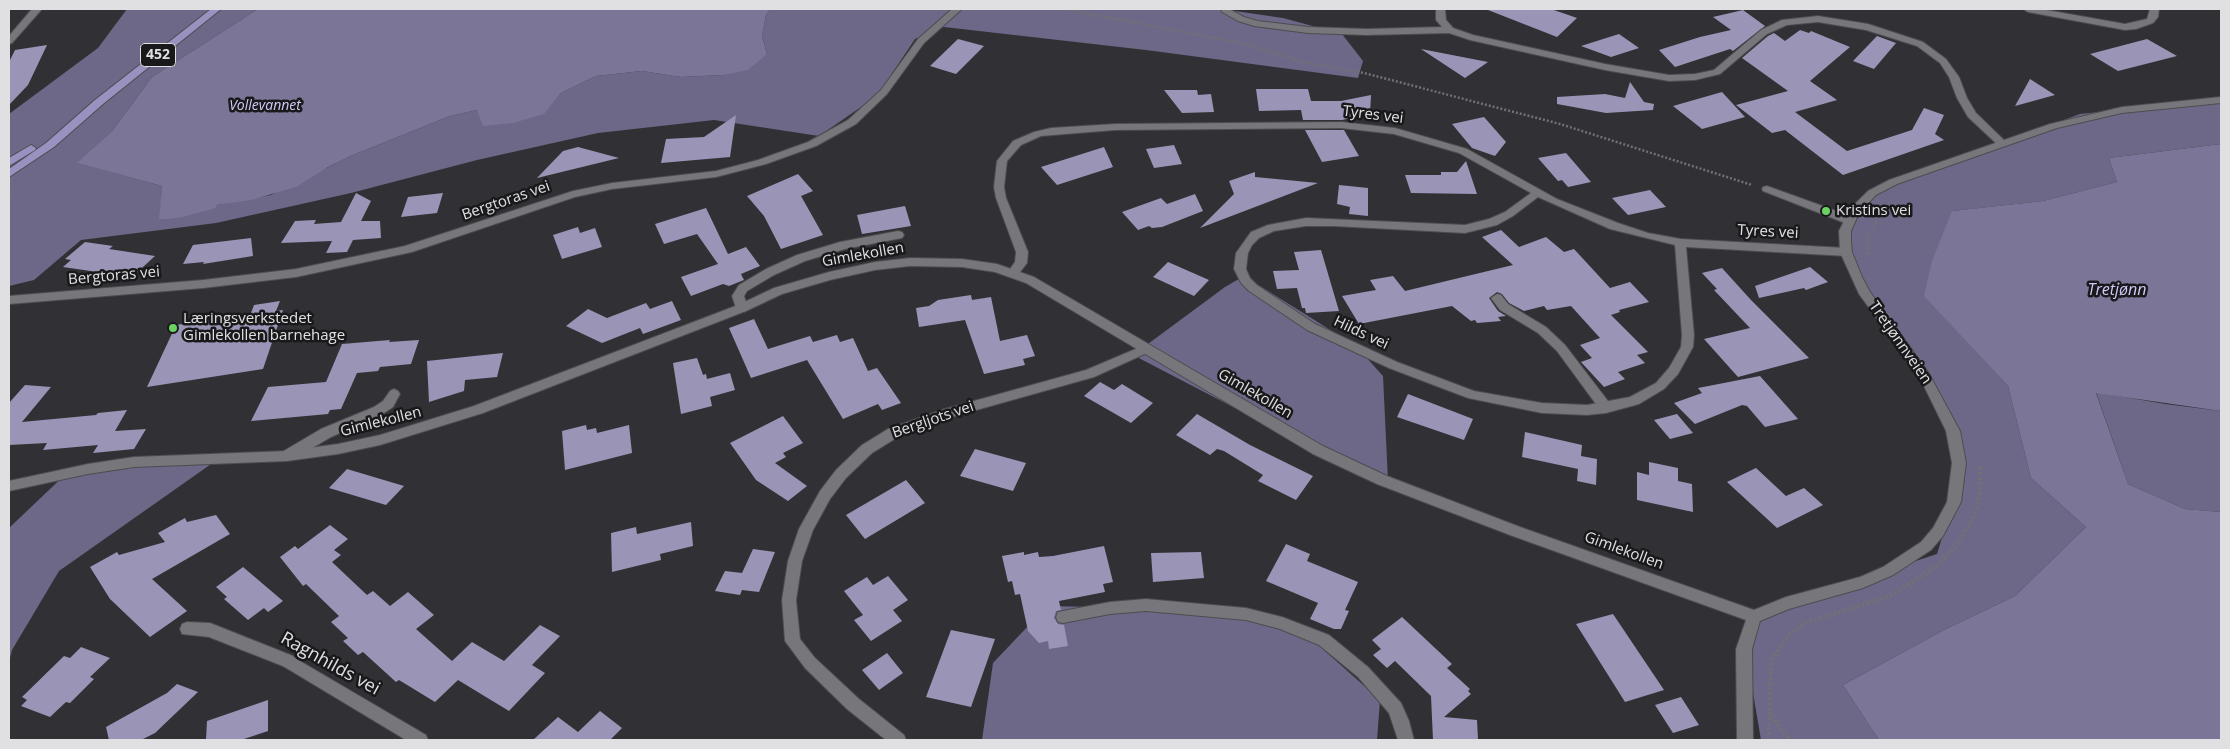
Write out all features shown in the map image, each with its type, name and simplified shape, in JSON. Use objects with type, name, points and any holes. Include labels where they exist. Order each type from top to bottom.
[{"type":"main road","name":"452","points":[[9,174],[50,145],[99,102],[216,9]]},
{"type":"main road","name":"452","points":[[9,163],[99,102]]},
{"type":"street","points":[[9,41],[37,9]]},
{"type":"street","name":"Bergtoras vei","points":[[9,300],[204,284],[304,272],[408,249],[573,194],[612,186],[649,184],[716,174],[762,162],[812,144],[834,134],[852,122],[884,92],[928,34],[957,9]]},
{"type":"street","points":[[1441,9],[1441,20],[1450,30]]},
{"type":"street","points":[[2028,9],[2125,27],[2136,26],[2150,21],[2153,17],[2154,9]]},
{"type":"street","points":[[1225,10],[1241,19],[1257,24],[1308,30],[1366,32],[1450,30],[1507,46],[1661,78],[1695,77],[1717,72],[1736,58],[1764,32],[1785,22],[1818,19],[1868,27],[1920,44],[1943,60],[1954,77],[1962,98],[1972,115],[2002,143]]},
{"type":"street","points":[[1768,190],[1849,220],[1872,193],[1893,182],[2002,143],[2089,116],[2149,107],[2221,100]]},
{"type":"street","name":"Tyres vei","points":[[1013,273],[1021,263],[1022,252],[1000,198],[999,187],[1002,162],[1017,143],[1051,131],[1233,125],[1341,125],[1377,128],[1422,138],[1463,151],[1493,166],[1537,193],[1614,226],[1681,243],[1846,252]]},
{"type":"street","name":"Hilds vei","points":[[1537,193],[1509,214],[1493,222],[1465,228],[1451,229],[1334,222],[1306,222],[1272,228],[1255,236],[1248,243],[1242,253],[1240,269],[1245,280],[1253,288],[1311,327],[1393,366],[1455,390],[1491,399],[1542,408],[1587,410],[1606,408],[1634,401],[1660,386],[1674,371],[1687,347],[1688,335],[1681,243]]},
{"type":"street","name":"Tretjønnveien","points":[[1754,617],[1786,603],[1863,582],[1888,571],[1926,546],[1938,532],[1954,502],[1959,463],[1953,432],[1941,405],[1924,375],[1865,294],[1846,252],[1845,231],[1849,220]]},
{"type":"street","name":"Gimlekollen","points":[[742,308],[738,296],[743,288],[770,272],[801,258],[844,245],[898,235]]},
{"type":"street","name":"Gimlekollen","points":[[9,486],[88,469],[134,462],[287,456],[338,449],[428,426],[518,394],[742,308],[778,291],[829,276],[875,266],[910,262],[962,263],[997,268],[1030,280],[1318,450],[1382,480],[1515,531],[1652,578],[1754,617]]},
{"type":"street","points":[[1497,298],[1504,307],[1542,330],[1561,348],[1606,408]]},
{"type":"street","name":"Bergljots vei","points":[[898,740],[853,704],[810,663],[793,641],[790,618],[790,586],[795,561],[806,529],[817,506],[841,474],[867,449],[893,433],[945,414],[1090,374],[1144,349]]},
{"type":"street","points":[[287,456],[326,433],[379,410],[388,404],[394,394]]},
{"type":"street","points":[[1063,617],[1110,608],[1146,605],[1246,614],[1282,623],[1324,640],[1363,672],[1383,692],[1395,708],[1406,740]]},
{"type":"street","points":[[1745,740],[1744,649],[1754,617]]},
{"type":"street","name":"Ragnhilds vei","points":[[187,628],[210,630],[288,661],[420,740]]},
{"type":"path","points":[[1064,9],[1246,44],[1304,62],[1364,73],[1431,92],[1560,124],[1768,190]]},
{"type":"path","points":[[1869,261],[1867,241],[1869,234],[1892,197]]},
{"type":"path","points":[[1769,740],[1768,712],[1771,662],[1788,636],[1805,623],[1890,596],[1939,564],[1955,547],[1971,522],[1977,507],[1980,490],[1979,459]]},
{"type":"path","points":[[1768,712],[1789,740]]},
{"type":"shaded area","points":[[127,9],[258,9],[152,77],[113,130],[78,163],[162,186],[160,220],[215,208],[217,205],[271,195],[353,155],[450,116],[477,110],[543,114],[561,93],[596,76],[642,71],[681,77],[723,75],[767,54],[762,36],[766,15],[770,9],[1221,9],[1283,18],[1342,34],[1363,61],[1358,78],[1146,50],[944,27],[915,39],[877,96],[819,136],[714,120],[598,133],[477,160],[351,193],[216,223],[81,240],[34,280],[9,286],[9,114],[98,48]]},
{"type":"shaded area","points":[[2221,99],[2221,144],[2109,158],[2117,182],[2043,201],[1953,211],[1925,296],[2008,386],[2031,478],[2086,527],[2015,596],[1944,630],[1843,685],[1879,740],[1761,740],[1742,628],[1806,597],[1937,554],[1966,460],[1914,354],[1848,264],[1843,210],[1922,172],[2080,114]]},
{"type":"shaded area","points":[[1244,276],[1356,346],[1383,376],[1388,481],[1306,445],[1133,355],[1225,287]]},
{"type":"shaded area","points":[[2096,392],[2221,411],[2221,512],[2185,509],[2128,484]]},
{"type":"shaded area","points":[[214,462],[59,571],[12,650],[9,662],[9,528],[69,471]]},
{"type":"shaded area","points":[[1047,606],[1190,609],[1288,618],[1380,700],[1377,740],[982,740],[993,663]]},
{"type":"water","name":"Vollevannet","points":[[258,9],[770,9],[766,15],[762,36],[767,54],[748,70],[723,75],[681,77],[642,71],[596,76],[561,93],[544,114],[513,123],[483,126],[477,110],[450,116],[353,155],[328,167],[296,187],[251,200],[217,205],[216,208],[183,217],[159,220],[162,186],[77,163],[113,130],[152,77]]},
{"type":"water","name":"Tretjønn","points":[[2221,144],[2221,411],[2096,393],[2128,484],[2185,509],[2221,512],[2221,740],[1879,740],[1843,685],[1944,630],[2015,596],[2086,527],[2031,478],[2008,386],[1924,296],[1932,261],[1952,211],[2043,201],[2117,182],[2109,158]]},
{"type":"building","points":[[1488,9],[1551,9],[1577,18],[1557,37]]},
{"type":"building","points":[[1743,10],[1765,26],[1733,51],[1730,49],[1675,67],[1659,50],[1700,37],[1731,30],[1713,17]]},
{"type":"building","points":[[1800,30],[1809,33],[1811,31],[1850,47],[1810,81],[1837,100],[1795,112],[1847,151],[1912,130],[1924,108],[1944,115],[1935,134],[1944,140],[1843,175],[1785,130],[1772,133],[1736,105],[1788,91],[1742,58],[1774,33],[1785,41]]},
{"type":"building","points":[[1619,34],[1639,48],[1611,57],[1581,46]]},
{"type":"building","points":[[1877,36],[1896,43],[1874,69],[1853,61]]},
{"type":"building","points":[[958,39],[984,46],[956,74],[930,66]]},
{"type":"building","points":[[2147,39],[2177,56],[2118,71],[2090,54]]},
{"type":"building","points":[[47,45],[28,85],[9,105],[9,62],[15,50]]},
{"type":"building","points":[[1421,49],[1488,62],[1465,78]]},
{"type":"building","points":[[2030,79],[2055,95],[2015,106]]},
{"type":"building","points":[[1630,82],[1644,102],[1654,104],[1653,110],[1606,113],[1557,104],[1557,97],[1605,94],[1625,98]]},
{"type":"building","points":[[1256,89],[1308,89],[1311,101],[1341,101],[1371,95],[1370,114],[1342,120],[1303,120],[1301,110],[1259,111]]},
{"type":"building","points":[[1164,90],[1197,90],[1198,95],[1211,94],[1214,112],[1182,113]]},
{"type":"building","points":[[1722,92],[1745,117],[1702,129],[1673,106]]},
{"type":"building","points":[[736,115],[730,157],[661,163],[666,139],[704,137]]},
{"type":"building","points":[[1484,117],[1506,142],[1495,156],[1472,148],[1452,124]]},
{"type":"building","points":[[1305,130],[1344,130],[1359,156],[1322,162]]},
{"type":"building","points":[[1174,145],[1182,164],[1154,168],[1146,149]]},
{"type":"building","points":[[578,147],[619,158],[537,178],[563,151]]},
{"type":"building","points":[[1104,147],[1113,167],[1057,185],[1041,167]]},
{"type":"building","points":[[1566,153],[1591,182],[1568,187],[1562,180],[1558,181],[1538,158]]},
{"type":"building","points":[[1466,161],[1477,194],[1411,193],[1405,175],[1441,175],[1441,172],[1457,172]]},
{"type":"building","points":[[1255,172],[1255,177],[1318,183],[1200,228],[1234,194],[1229,181]]},
{"type":"building","points":[[798,174],[813,191],[801,196],[823,235],[781,249],[764,216],[747,196]]},
{"type":"building","points":[[1339,185],[1368,188],[1368,216],[1349,214],[1350,207],[1337,204]]},
{"type":"building","points":[[1650,190],[1666,207],[1628,215],[1612,198]]},
{"type":"building","points":[[356,193],[371,201],[361,221],[380,221],[381,238],[353,240],[347,252],[326,253],[332,241],[281,243],[295,221],[316,220],[314,224],[341,222]]},
{"type":"building","points":[[443,193],[437,213],[401,217],[408,197]]},
{"type":"building","points":[[1195,194],[1203,211],[1162,227],[1152,228],[1149,226],[1138,230],[1122,212],[1161,198],[1167,204]]},
{"type":"building","points":[[905,206],[911,226],[862,234],[857,215]]},
{"type":"building","points":[[706,208],[728,254],[746,247],[760,266],[741,274],[744,280],[729,286],[723,284],[691,296],[681,277],[718,264],[697,234],[664,244],[655,224]]},
{"type":"building","points":[[578,227],[580,233],[595,228],[602,247],[562,259],[553,235]]},
{"type":"building","points":[[1501,230],[1519,247],[1546,237],[1564,252],[1574,249],[1610,288],[1630,282],[1649,302],[1619,310],[1620,312],[1611,315],[1648,352],[1637,355],[1645,363],[1618,372],[1625,379],[1604,387],[1581,362],[1592,358],[1580,345],[1600,338],[1571,306],[1547,310],[1544,306],[1524,311],[1509,303],[1502,294],[1497,292],[1489,298],[1498,311],[1506,316],[1498,317],[1501,321],[1477,323],[1475,320],[1471,321],[1452,306],[1359,324],[1342,296],[1376,290],[1370,280],[1393,276],[1405,291],[1513,265],[1482,237]]},
{"type":"building","points":[[251,238],[253,256],[203,264],[204,262],[183,264],[193,245]]},
{"type":"building","points":[[85,242],[113,246],[109,249],[155,256],[132,277],[63,267],[71,260],[65,259]]},
{"type":"building","points":[[1321,250],[1339,311],[1306,313],[1305,308],[1302,308],[1297,288],[1277,289],[1273,271],[1299,270],[1294,252]]},
{"type":"building","points":[[1168,262],[1209,280],[1194,296],[1153,277]]},
{"type":"building","points":[[1810,267],[1828,282],[1806,290],[1804,288],[1759,298],[1755,286]]},
{"type":"building","points":[[1722,268],[1809,358],[1738,377],[1704,339],[1750,328],[1714,290],[1717,289],[1702,273]]},
{"type":"building","points":[[971,295],[972,300],[991,297],[1000,341],[1027,335],[1035,356],[1023,359],[1025,365],[984,374],[965,320],[919,327],[916,308],[929,306],[938,300]]},
{"type":"building","points":[[280,301],[276,311],[283,310],[263,369],[147,387],[176,325],[251,313],[254,305]]},
{"type":"building","points":[[672,301],[681,320],[643,334],[640,328],[602,343],[566,326],[588,309],[607,318],[646,303],[650,309]]},
{"type":"building","points":[[754,319],[768,349],[810,336],[813,342],[837,335],[840,342],[853,338],[868,371],[877,368],[901,403],[882,410],[878,404],[843,419],[807,360],[751,378],[729,328]]},
{"type":"building","points":[[390,340],[389,342],[419,340],[411,364],[380,367],[378,371],[357,373],[341,409],[330,410],[328,414],[251,421],[268,387],[326,382],[342,344]]},
{"type":"building","points":[[503,353],[497,377],[465,380],[464,391],[429,402],[427,361]]},
{"type":"building","points":[[697,358],[703,375],[706,374],[707,379],[730,373],[735,390],[710,397],[712,406],[681,414],[673,363]]},
{"type":"building","points":[[1760,376],[1798,419],[1765,427],[1747,406],[1742,405],[1695,424],[1674,403],[1702,393],[1698,388]]},
{"type":"building","points":[[1100,382],[1114,390],[1122,384],[1153,403],[1131,423],[1084,396]]},
{"type":"building","points":[[25,385],[51,387],[22,422],[127,410],[115,431],[146,429],[134,449],[93,453],[98,445],[43,450],[47,443],[9,445],[9,403]]},
{"type":"building","points":[[1408,394],[1473,419],[1464,440],[1397,417]]},
{"type":"building","points":[[1197,414],[1250,445],[1313,476],[1296,500],[1258,481],[1263,475],[1224,451],[1217,449],[1210,455],[1176,435]]},
{"type":"building","points":[[1677,414],[1693,433],[1670,439],[1654,420]]},
{"type":"building","points":[[783,416],[803,443],[783,453],[786,457],[775,463],[807,486],[788,501],[756,480],[730,443]]},
{"type":"building","points":[[586,425],[587,430],[596,428],[597,433],[629,425],[632,453],[565,470],[562,431]]},
{"type":"building","points":[[1525,432],[1582,445],[1581,456],[1597,459],[1596,485],[1577,481],[1578,469],[1522,457]]},
{"type":"building","points":[[975,449],[1026,463],[1013,491],[960,476]]},
{"type":"building","points":[[1649,462],[1678,468],[1678,481],[1692,484],[1693,512],[1637,500],[1637,472],[1649,475]]},
{"type":"building","points":[[1756,468],[1786,496],[1804,488],[1823,505],[1777,528],[1727,482]]},
{"type":"building","points":[[347,469],[404,486],[386,505],[329,488]]},
{"type":"building","points":[[906,480],[925,503],[865,539],[846,515]]},
{"type":"building","points":[[216,515],[230,534],[152,579],[187,611],[150,637],[110,599],[90,567],[117,552],[119,555],[165,542],[158,533],[185,518],[187,522]]},
{"type":"building","points":[[691,522],[693,546],[660,554],[661,560],[612,572],[611,533],[636,527],[637,534]]},
{"type":"building","points":[[330,525],[348,539],[334,550],[341,555],[332,562],[367,595],[373,591],[390,606],[408,592],[434,615],[416,629],[452,661],[472,642],[504,661],[540,625],[560,636],[532,665],[545,673],[509,711],[458,680],[435,702],[399,680],[396,682],[363,652],[358,655],[343,641],[348,638],[331,622],[339,616],[306,584],[303,586],[280,557],[295,546],[298,549]]},
{"type":"building","points":[[1286,544],[1310,554],[1307,561],[1358,582],[1345,610],[1349,611],[1341,629],[1334,629],[1310,619],[1318,603],[1266,581]]},
{"type":"building","points":[[1104,546],[1113,582],[1103,584],[1105,592],[1059,601],[1061,610],[1056,611],[1054,618],[1058,624],[1064,625],[1068,646],[1049,649],[1048,641],[1039,643],[1028,631],[1020,594],[1015,595],[1012,581],[1008,582],[1002,556],[1024,552],[1024,555],[1038,552],[1039,557],[1053,556]]},
{"type":"building","points":[[753,549],[775,552],[759,592],[742,590],[740,595],[715,591],[725,571],[742,573]]},
{"type":"building","points":[[1201,552],[1204,578],[1153,582],[1151,553]]},
{"type":"building","points":[[243,567],[283,601],[268,612],[264,608],[248,620],[224,599],[227,597],[216,587]]},
{"type":"building","points":[[888,576],[908,600],[893,610],[902,621],[871,641],[854,620],[863,615],[844,591],[867,577],[873,585]]},
{"type":"building","points":[[1613,614],[1664,690],[1625,702],[1576,624]]},
{"type":"building","points":[[1402,617],[1452,664],[1447,668],[1470,689],[1468,691],[1471,694],[1444,717],[1477,720],[1478,740],[1433,740],[1431,696],[1395,661],[1387,668],[1373,655],[1381,649],[1372,640]]},
{"type":"building","points":[[951,630],[995,639],[971,707],[926,697]]},
{"type":"building","points":[[81,647],[110,658],[90,677],[94,679],[70,703],[66,702],[50,717],[21,706],[27,700],[22,697],[64,656],[70,658]]},
{"type":"building","points":[[887,653],[903,673],[879,690],[862,670]]},
{"type":"building","points":[[177,684],[198,692],[155,733],[141,740],[109,740],[106,727],[167,693]]},
{"type":"building","points":[[1681,697],[1699,725],[1673,733],[1655,705]]},
{"type":"building","points":[[268,700],[268,731],[241,740],[206,740],[207,721]]},
{"type":"building","points":[[600,711],[622,728],[610,740],[533,740],[558,717],[578,732]]},
{"type":"place","name":"Kristins vei","points":[[1826,211]]},
{"type":"place","name":"Læringsverkstedet Gimlekollen barnehage","points":[[173,328]]}]
